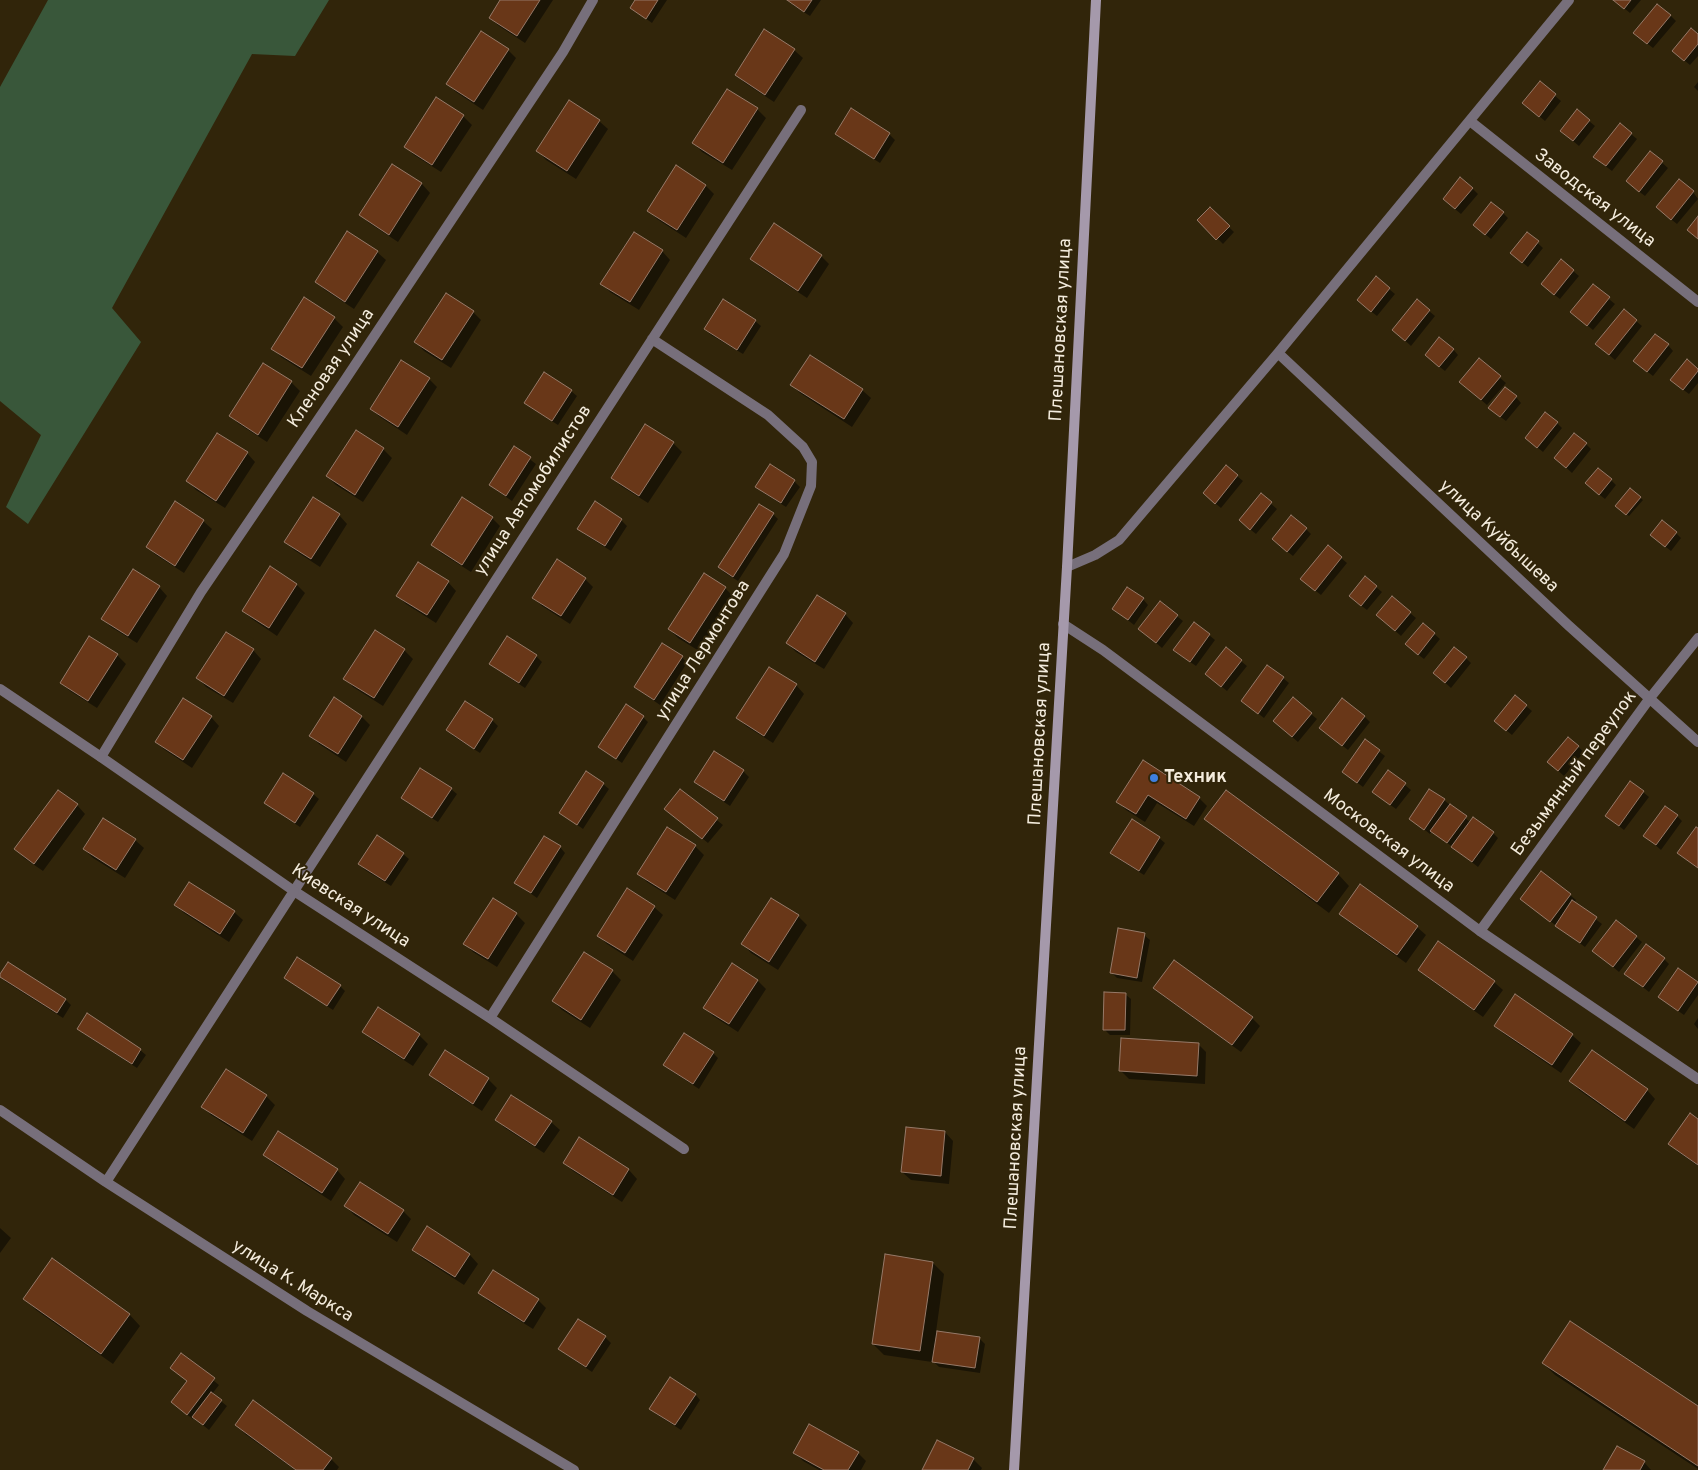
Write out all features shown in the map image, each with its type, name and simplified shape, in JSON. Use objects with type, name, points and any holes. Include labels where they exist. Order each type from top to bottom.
[{"type":"main road","name":"Плешановская улица","points":[[1014,1470],[1067,567],[1096,0]]},
{"type":"street","name":"Кленовая улица","points":[[101,757],[201,592],[557,60],[593,0]]},
{"type":"street","points":[[1067,567],[1096,555],[1119,540],[1278,353],[1569,0]]},
{"type":"street","name":"улица Автомобилистов","points":[[106,1182],[801,110]]},
{"type":"street","name":"Заводская улица","points":[[1470,121],[1698,302]]},
{"type":"street","name":"улица Лермонтова","points":[[490,1018],[784,554],[811,486],[812,462],[803,447],[768,415],[652,339]]},
{"type":"street","name":"улица Куйбышева","points":[[1278,353],[1568,625],[1698,742]]},
{"type":"street","name":"Московская улица","points":[[1063,624],[1103,650],[1480,930],[1698,1080]]},
{"type":"street","name":"Безымянный переулок","points":[[1480,930],[1650,698],[1698,638]]},
{"type":"street","name":"Киевская улица","points":[[0,689],[294,891],[490,1018],[684,1149]]},
{"type":"street","name":"улица К. Маркса","points":[[0,1110],[106,1182],[306,1311],[574,1470]]},
{"type":"green space","points":[[48,0],[329,0],[295,56],[252,54],[112,308],[141,342],[28,524],[6,507],[41,435],[0,401],[0,87]]},
{"type":"building","points":[[500,0],[540,0],[517,36],[489,18]]},
{"type":"building","points":[[635,0],[658,0],[646,19],[630,8]]},
{"type":"building","points":[[787,0],[812,0],[804,12]]},
{"type":"building","points":[[1613,0],[1631,0],[1624,9]]},
{"type":"building","points":[[1657,4],[1671,15],[1647,44],[1633,33]]},
{"type":"building","points":[[1691,28],[1698,34],[1698,44],[1684,61],[1672,51]]},
{"type":"building","points":[[764,29],[795,49],[765,95],[735,75]]},
{"type":"building","points":[[481,31],[509,49],[474,102],[446,84]]},
{"type":"building","points":[[1540,81],[1556,94],[1539,117],[1522,103]]},
{"type":"building","points":[[727,89],[758,108],[723,163],[692,143]]},
{"type":"building","points":[[436,97],[464,115],[432,165],[404,147]]},
{"type":"building","points":[[569,100],[600,120],[567,171],[536,151]]},
{"type":"building","points":[[851,108],[890,133],[874,159],[835,134]]},
{"type":"building","points":[[1577,109],[1590,120],[1573,141],[1560,131]]},
{"type":"building","points":[[1620,123],[1632,133],[1606,166],[1593,157]]},
{"type":"building","points":[[1650,151],[1663,161],[1639,192],[1626,181]]},
{"type":"building","points":[[392,164],[422,183],[389,235],[359,215]]},
{"type":"building","points":[[676,165],[706,185],[677,230],[647,211]]},
{"type":"building","points":[[1460,177],[1473,188],[1455,209],[1443,199]]},
{"type":"building","points":[[1679,179],[1694,191],[1671,220],[1656,207]]},
{"type":"building","points":[[1491,202],[1504,212],[1485,235],[1473,225]]},
{"type":"building","points":[[1210,207],[1230,226],[1216,240],[1197,220]]},
{"type":"building","points":[[1698,216],[1698,239],[1687,230]]},
{"type":"building","points":[[774,223],[822,255],[798,291],[750,259]]},
{"type":"building","points":[[347,231],[378,251],[345,302],[315,282]]},
{"type":"building","points":[[634,232],[663,250],[630,302],[600,284]]},
{"type":"building","points":[[1527,232],[1539,241],[1522,263],[1510,253]]},
{"type":"building","points":[[1561,259],[1574,270],[1554,295],[1541,284]]},
{"type":"building","points":[[1376,276],[1390,288],[1371,312],[1357,300]]},
{"type":"building","points":[[1593,284],[1610,297],[1587,326],[1570,312]]},
{"type":"building","points":[[446,293],[474,311],[442,360],[414,342]]},
{"type":"building","points":[[304,297],[335,317],[302,368],[271,349]]},
{"type":"building","points":[[723,299],[756,320],[737,350],[704,329]]},
{"type":"building","points":[[1417,299],[1430,310],[1405,341],[1392,330]]},
{"type":"building","points":[[1624,309],[1637,320],[1609,355],[1595,344]]},
{"type":"building","points":[[1655,334],[1669,344],[1647,372],[1633,361]]},
{"type":"building","points":[[1439,337],[1454,349],[1439,367],[1425,355]]},
{"type":"building","points":[[810,355],[863,389],[844,419],[790,385]]},
{"type":"building","points":[[1479,358],[1501,376],[1481,400],[1459,382]]},
{"type":"building","points":[[1687,359],[1698,371],[1683,390],[1670,380]]},
{"type":"building","points":[[401,360],[430,378],[398,427],[370,409]]},
{"type":"building","points":[[263,363],[292,381],[258,435],[229,416]]},
{"type":"building","points":[[544,372],[572,390],[552,421],[524,403]]},
{"type":"building","points":[[1505,387],[1517,396],[1500,417],[1488,408]]},
{"type":"building","points":[[1545,412],[1558,422],[1537,448],[1525,438]]},
{"type":"building","points":[[645,424],[674,442],[639,496],[611,478]]},
{"type":"building","points":[[356,430],[384,448],[355,495],[326,476]]},
{"type":"building","points":[[217,433],[248,452],[216,501],[186,481]]},
{"type":"building","points":[[1574,433],[1587,443],[1566,468],[1554,458]]},
{"type":"building","points":[[514,446],[531,457],[506,496],[489,485]]},
{"type":"building","points":[[770,464],[795,480],[781,503],[755,487]]},
{"type":"building","points":[[1226,465],[1238,475],[1215,504],[1203,493]]},
{"type":"building","points":[[1598,468],[1612,479],[1599,495],[1585,483]]},
{"type":"building","points":[[1630,488],[1641,497],[1626,515],[1615,506]]},
{"type":"building","points":[[1261,493],[1272,502],[1250,530],[1239,520]]},
{"type":"building","points":[[313,497],[340,514],[311,559],[284,542]]},
{"type":"building","points":[[462,497],[493,517],[462,565],[431,545]]},
{"type":"building","points":[[175,501],[204,520],[175,566],[146,547]]},
{"type":"building","points":[[595,501],[622,519],[605,546],[577,529]]},
{"type":"building","points":[[759,504],[774,513],[733,577],[718,567]]},
{"type":"building","points":[[1291,515],[1307,528],[1287,552],[1272,539]]},
{"type":"building","points":[[1662,520],[1677,532],[1665,547],[1650,535]]},
{"type":"building","points":[[1328,545],[1342,557],[1315,591],[1300,579]]},
{"type":"building","points":[[557,559],[586,578],[561,616],[532,598]]},
{"type":"building","points":[[418,562],[449,581],[427,615],[396,596]]},
{"type":"building","points":[[270,566],[297,584],[269,628],[242,611]]},
{"type":"building","points":[[133,569],[160,586],[128,636],[101,619]]},
{"type":"building","points":[[704,573],[726,587],[690,643],[668,629]]},
{"type":"building","points":[[1365,576],[1377,586],[1361,606],[1349,596]]},
{"type":"building","points":[[1127,587],[1144,598],[1128,620],[1112,609]]},
{"type":"building","points":[[817,595],[846,613],[815,662],[786,643]]},
{"type":"building","points":[[1392,596],[1411,612],[1395,631],[1376,615]]},
{"type":"building","points":[[1160,601],[1178,615],[1156,643],[1138,629]]},
{"type":"building","points":[[1194,622],[1210,634],[1190,662],[1173,650]]},
{"type":"building","points":[[1423,623],[1435,633],[1418,655],[1405,644]]},
{"type":"building","points":[[375,630],[405,649],[374,698],[343,679]]},
{"type":"building","points":[[226,632],[254,649],[224,696],[196,678]]},
{"type":"building","points":[[89,636],[118,654],[88,701],[60,683]]},
{"type":"building","points":[[507,636],[537,655],[519,683],[489,664]]},
{"type":"building","points":[[662,643],[683,656],[654,700],[634,687]]},
{"type":"building","points":[[1226,647],[1242,660],[1221,687],[1205,674]]},
{"type":"building","points":[[1454,647],[1467,657],[1445,683],[1433,673]]},
{"type":"building","points":[[1267,665],[1284,677],[1258,714],[1241,701]]},
{"type":"building","points":[[769,667],[797,684],[764,736],[736,718]]},
{"type":"building","points":[[1515,695],[1527,705],[1506,731],[1494,721]]},
{"type":"building","points":[[334,697],[362,716],[338,754],[309,736]]},
{"type":"building","points":[[1293,697],[1312,713],[1292,737],[1273,721]]},
{"type":"building","points":[[183,698],[212,716],[183,760],[155,742]]},
{"type":"building","points":[[1342,698],[1365,716],[1342,746],[1319,728]]},
{"type":"building","points":[[465,701],[493,719],[474,749],[446,730]]},
{"type":"building","points":[[626,704],[644,716],[616,759],[598,747]]},
{"type":"building","points":[[1568,737],[1579,746],[1558,771],[1547,762]]},
{"type":"building","points":[[1365,739],[1380,750],[1357,783],[1342,772]]},
{"type":"building","points":[[714,751],[744,770],[724,801],[694,782]]},
{"type":"building","points":[[1143,760],[1200,797],[1186,819],[1148,795],[1136,814],[1116,802]]},
{"type":"building","points":[[420,768],[452,788],[432,818],[401,798]]},
{"type":"building","points":[[1388,770],[1406,783],[1390,805],[1372,792]]},
{"type":"building","points":[[586,771],[604,783],[577,825],[559,813]]},
{"type":"building","points":[[283,773],[314,793],[295,823],[264,803]]},
{"type":"building","points":[[1630,781],[1644,791],[1619,826],[1605,816]]},
{"type":"building","points":[[680,789],[718,818],[702,839],[664,809]]},
{"type":"building","points":[[1429,789],[1445,799],[1424,830],[1409,819]]},
{"type":"building","points":[[58,790],[78,804],[34,864],[14,849]]},
{"type":"building","points":[[1226,790],[1339,873],[1317,902],[1204,819]]},
{"type":"building","points":[[1450,804],[1467,816],[1447,843],[1430,831]]},
{"type":"building","points":[[1665,806],[1678,815],[1656,845],[1643,836]]},
{"type":"building","points":[[1473,817],[1494,832],[1472,862],[1451,847]]},
{"type":"building","points":[[103,818],[136,839],[116,870],[83,849]]},
{"type":"building","points":[[1132,819],[1160,837],[1139,871],[1110,853]]},
{"type":"building","points":[[667,827],[696,845],[666,892],[637,874]]},
{"type":"building","points":[[1696,827],[1698,828],[1698,868],[1677,853]]},
{"type":"building","points":[[377,835],[404,853],[385,881],[358,864]]},
{"type":"building","points":[[544,836],[561,846],[531,893],[514,883]]},
{"type":"building","points":[[1541,871],[1571,894],[1550,922],[1520,899]]},
{"type":"building","points":[[189,882],[235,911],[220,934],[174,905]]},
{"type":"building","points":[[1360,884],[1418,926],[1397,955],[1339,914]]},
{"type":"building","points":[[627,888],[655,906],[625,953],[597,936]]},
{"type":"building","points":[[493,898],[517,913],[488,959],[463,944]]},
{"type":"building","points":[[771,898],[799,915],[769,962],[741,944]]},
{"type":"building","points":[[1572,900],[1597,917],[1580,943],[1555,926]]},
{"type":"building","points":[[1616,920],[1637,936],[1613,967],[1592,951]]},
{"type":"building","points":[[1118,928],[1145,933],[1137,978],[1110,973]]},
{"type":"building","points":[[1438,941],[1495,981],[1474,1010],[1418,970]]},
{"type":"building","points":[[1646,944],[1665,958],[1643,987],[1624,974]]},
{"type":"building","points":[[584,952],[613,970],[581,1020],[552,1001]]},
{"type":"building","points":[[297,957],[341,985],[327,1006],[284,978]]},
{"type":"building","points":[[1174,960],[1253,1017],[1232,1045],[1153,988]]},
{"type":"building","points":[[8,962],[66,999],[57,1013],[0,977]]},
{"type":"building","points":[[732,963],[758,980],[729,1024],[703,1008]]},
{"type":"building","points":[[1678,968],[1698,982],[1678,1011],[1658,997]]},
{"type":"building","points":[[1104,992],[1126,993],[1125,1030],[1103,1030]]},
{"type":"building","points":[[1515,994],[1573,1034],[1552,1065],[1494,1026]]},
{"type":"building","points":[[378,1007],[420,1034],[404,1059],[362,1032]]},
{"type":"building","points":[[87,1013],[141,1049],[132,1064],[77,1029]]},
{"type":"building","points":[[684,1033],[714,1052],[693,1084],[663,1065]]},
{"type":"building","points":[[1121,1038],[1199,1043],[1197,1076],[1119,1071]]},
{"type":"building","points":[[445,1050],[489,1078],[473,1104],[429,1075]]},
{"type":"building","points":[[1592,1050],[1648,1089],[1625,1121],[1569,1081]]},
{"type":"building","points":[[226,1069],[267,1095],[243,1133],[201,1107]]},
{"type":"building","points":[[511,1095],[552,1121],[535,1146],[495,1120]]},
{"type":"building","points":[[1690,1113],[1698,1119],[1698,1165],[1668,1144]]},
{"type":"building","points":[[906,1127],[945,1131],[941,1176],[901,1172]]},
{"type":"building","points":[[278,1131],[338,1169],[322,1193],[263,1155]]},
{"type":"building","points":[[579,1137],[629,1169],[613,1195],[563,1163]]},
{"type":"building","points":[[360,1182],[404,1210],[388,1234],[344,1206]]},
{"type":"building","points":[[427,1226],[470,1254],[455,1277],[412,1250]]},
{"type":"building","points":[[885,1254],[933,1262],[920,1351],[872,1344]]},
{"type":"building","points":[[52,1258],[130,1314],[101,1354],[23,1299]]},
{"type":"building","points":[[493,1270],[539,1299],[524,1322],[478,1293]]},
{"type":"building","points":[[578,1319],[606,1336],[586,1367],[558,1349]]},
{"type":"building","points":[[1570,1321],[1698,1406],[1698,1466],[1542,1363]]},
{"type":"building","points":[[937,1331],[980,1337],[975,1368],[932,1362]]},
{"type":"building","points":[[181,1353],[215,1378],[187,1415],[171,1402],[187,1381],[170,1368]]},
{"type":"building","points":[[670,1377],[696,1394],[675,1425],[649,1409]]},
{"type":"building","points":[[211,1392],[222,1400],[203,1425],[192,1417]]},
{"type":"building","points":[[253,1400],[332,1458],[323,1470],[296,1470],[235,1425]]},
{"type":"building","points":[[809,1424],[859,1452],[848,1470],[824,1470],[793,1453]]},
{"type":"building","points":[[937,1440],[974,1458],[968,1470],[922,1470]]},
{"type":"building","points":[[1617,1446],[1645,1461],[1640,1470],[1603,1470]]},
{"type":"place","name":"Техник","points":[[1154,778]]}]
